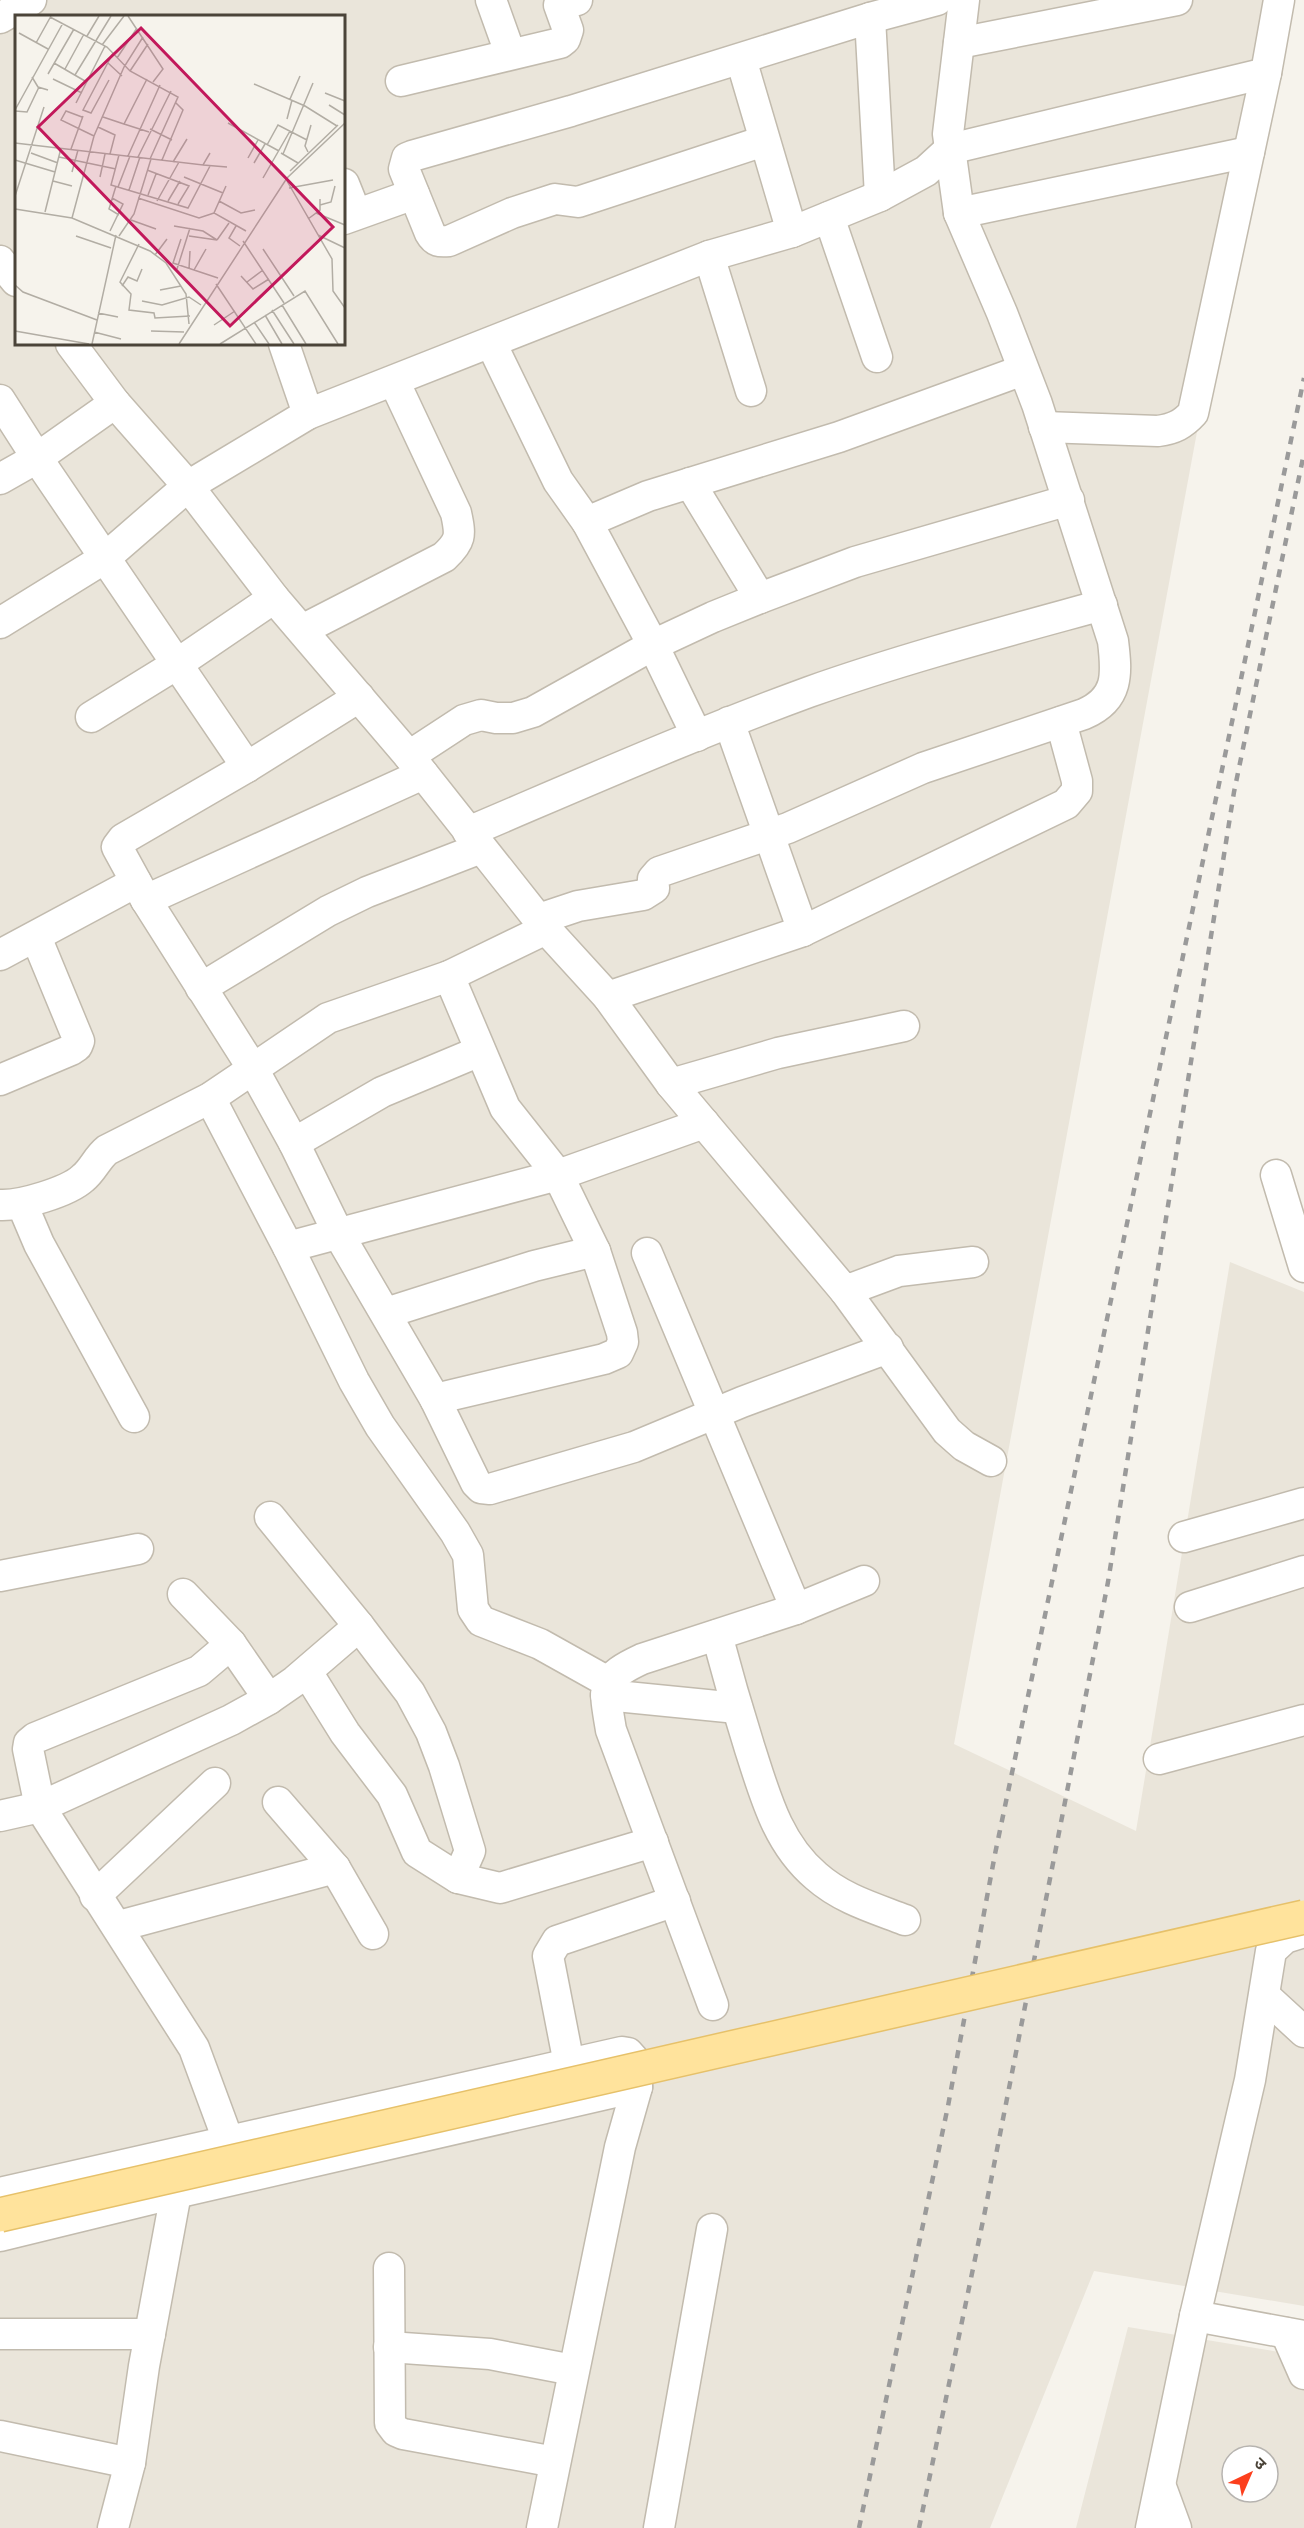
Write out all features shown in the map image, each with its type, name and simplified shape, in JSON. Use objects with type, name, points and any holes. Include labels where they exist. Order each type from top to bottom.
[{"type":"main road","points":[[0,2215],[1304,1917]]},
{"type":"street","points":[[0,18],[31,0]]},
{"type":"street","points":[[491,0],[510,53]]},
{"type":"street","points":[[764,141],[579,202],[555,199],[512,213],[449,241],[434,240],[404,169],[407,158],[412,156],[571,111],[870,18],[937,0]]},
{"type":"street","points":[[134,1417],[39,1244],[11,1205],[79,1182],[90,1171],[99,1156],[107,1150],[210,1098],[328,1018],[449,976],[578,906],[643,895],[654,888],[653,879],[659,872],[768,835],[924,768],[1099,707],[1113,688],[1116,665],[1113,641],[1070,500],[1002,313],[959,213],[948,134],[964,0]]},
{"type":"street","points":[[959,43],[1177,0]]},
{"type":"street","points":[[1044,427],[1158,431],[1172,429],[1186,422],[1193,413],[1250,152],[1279,0]]},
{"type":"street","points":[[401,81],[510,53],[560,43],[565,39],[568,30],[564,2]]},
{"type":"street","points":[[870,18],[880,196]]},
{"type":"street","points":[[741,59],[792,232]]},
{"type":"street","points":[[0,623],[105,558],[180,493],[308,414],[709,256],[792,232],[880,196],[926,171],[950,149],[1266,73]]},
{"type":"street","points":[[959,213],[1250,152]]},
{"type":"street","points":[[345,190],[350,217],[414,194]]},
{"type":"street","points":[[829,217],[877,357]]},
{"type":"street","points":[[709,256],[751,391]]},
{"type":"street","points":[[0,261],[15,280]]},
{"type":"street","points":[[0,300],[15,291]]},
{"type":"street","points":[[491,343],[548,463],[587,522],[653,645],[697,736]]},
{"type":"street","points":[[284,345],[308,414]]},
{"type":"street","points":[[82,347],[115,403],[180,493],[359,697],[542,924],[608,997],[670,1084],[845,1291],[947,1431],[964,1446],[991,1461]]},
{"type":"street","points":[[587,522],[648,496],[839,437],[1023,370]]},
{"type":"street","points":[[302,630],[444,557],[457,545],[460,531],[456,513],[394,381]]},
{"type":"street","points":[[0,400],[247,767]]},
{"type":"street","points":[[0,479],[37,458],[115,403]]},
{"type":"street","points":[[690,483],[760,598]]},
{"type":"street","points":[[0,955],[416,765],[464,720],[481,715],[513,718],[533,712],[653,645],[712,617],[760,598],[855,562],[1070,500]]},
{"type":"street","points":[[91,717],[177,664],[274,598]]},
{"type":"street","points":[[201,988],[328,911],[474,840],[729,722],[812,691],[962,644],[1102,605]]},
{"type":"street","points":[[359,697],[119,843],[117,847],[119,855],[141,891],[253,1069],[294,1143],[338,1233],[435,1399],[476,1483],[485,1489],[614,1454],[714,1413],[888,1348]]},
{"type":"street","points":[[729,722],[803,931]]},
{"type":"street","points":[[608,997],[803,931],[1066,804],[1077,791],[1077,781],[1060,722]]},
{"type":"street","points":[[0,1080],[70,1050],[77,1046],[79,1041],[36,937]]},
{"type":"street","points":[[435,1399],[604,1359],[618,1353],[623,1342],[595,1251],[558,1175],[505,1108],[449,976]]},
{"type":"street","points":[[670,1084],[778,1053],[904,1026]]},
{"type":"street","points":[[294,1143],[382,1092],[480,1051]]},
{"type":"street","points":[[210,1098],[288,1247],[354,1381],[380,1426],[455,1532],[468,1555],[473,1609],[481,1621],[540,1644],[607,1688],[737,1708]]},
{"type":"street","points":[[288,1247],[558,1175],[704,1124]]},
{"type":"street","points":[[1276,1175],[1304,1267]]},
{"type":"street","points":[[386,1313],[534,1266],[595,1251]]},
{"type":"street","points":[[647,1253],[796,1609]]},
{"type":"street","points":[[845,1291],[899,1271],[973,1262]]},
{"type":"street","points":[[1184,1537],[1304,1503]]},
{"type":"street","points":[[270,1516],[410,1693],[431,1732],[470,1851],[458,1878]]},
{"type":"street","points":[[0,1576],[138,1549]]},
{"type":"street","points":[[1190,1607],[1304,1572]]},
{"type":"street","points":[[713,2005],[611,1730],[607,1688],[619,1670],[642,1659],[796,1609],[864,1581]]},
{"type":"street","points":[[183,1593],[231,1644],[269,1699]]},
{"type":"street","points":[[0,1816],[40,1807],[231,1720],[269,1699],[307,1672],[359,1626]]},
{"type":"street","points":[[717,1635],[737,1708],[771,1814],[790,1850],[815,1876],[847,1898],[905,1920]]},
{"type":"street","points":[[228,2140],[194,2048],[40,1807],[28,1749],[31,1740],[199,1671],[231,1644]]},
{"type":"street","points":[[307,1672],[345,1734],[392,1795],[417,1852],[458,1878],[500,1888],[652,1842]]},
{"type":"street","points":[[1159,1759],[1304,1720]]},
{"type":"street","points":[[95,1896],[215,1783]]},
{"type":"street","points":[[278,1802],[335,1868],[373,1934]]},
{"type":"street","points":[[118,1926],[335,1868]]},
{"type":"street","points":[[569,2064],[548,1956],[557,1941],[675,1901]]},
{"type":"street","points":[[1151,2528],[1195,2316],[1250,2080],[1271,1951],[1285,1938],[1304,1932]]},
{"type":"street","points":[[1265,1996],[1304,2032]]},
{"type":"street","points":[[0,2193],[622,2052],[628,2053],[637,2062],[637,2087],[620,2147],[542,2528]]},
{"type":"street","points":[[0,2236],[637,2087]]},
{"type":"street","points":[[113,2528],[130,2463],[150,2334],[176,2193],[172,2153]]},
{"type":"street","points":[[660,2528],[712,2229]]},
{"type":"street","points":[[389,2268],[390,2423],[396,2431],[555,2462]]},
{"type":"street","points":[[1195,2316],[1295,2334],[1304,2374]]},
{"type":"street","points":[[0,2334],[150,2334]]},
{"type":"street","points":[[389,2347],[490,2354],[573,2370]]},
{"type":"street","points":[[0,2436],[130,2463]]},
{"type":"street","points":[[1161,2487],[1176,2528]]},
{"type":"shaded area","points":[[0,0],[1277,0],[954,1744],[1136,1831],[1230,1262],[1304,1292],[1304,2306],[1094,2271],[990,2528],[0,2528]]},
{"type":"shaded area","points":[[1128,2327],[1304,2356],[1304,2528],[1076,2528]]},
{"type":"railway","points":[[859,2528],[948,2106],[995,1854],[1304,378]]},
{"type":"railway","points":[[919,2528],[985,2211],[1108,1582],[1234,792],[1304,453]]}]
